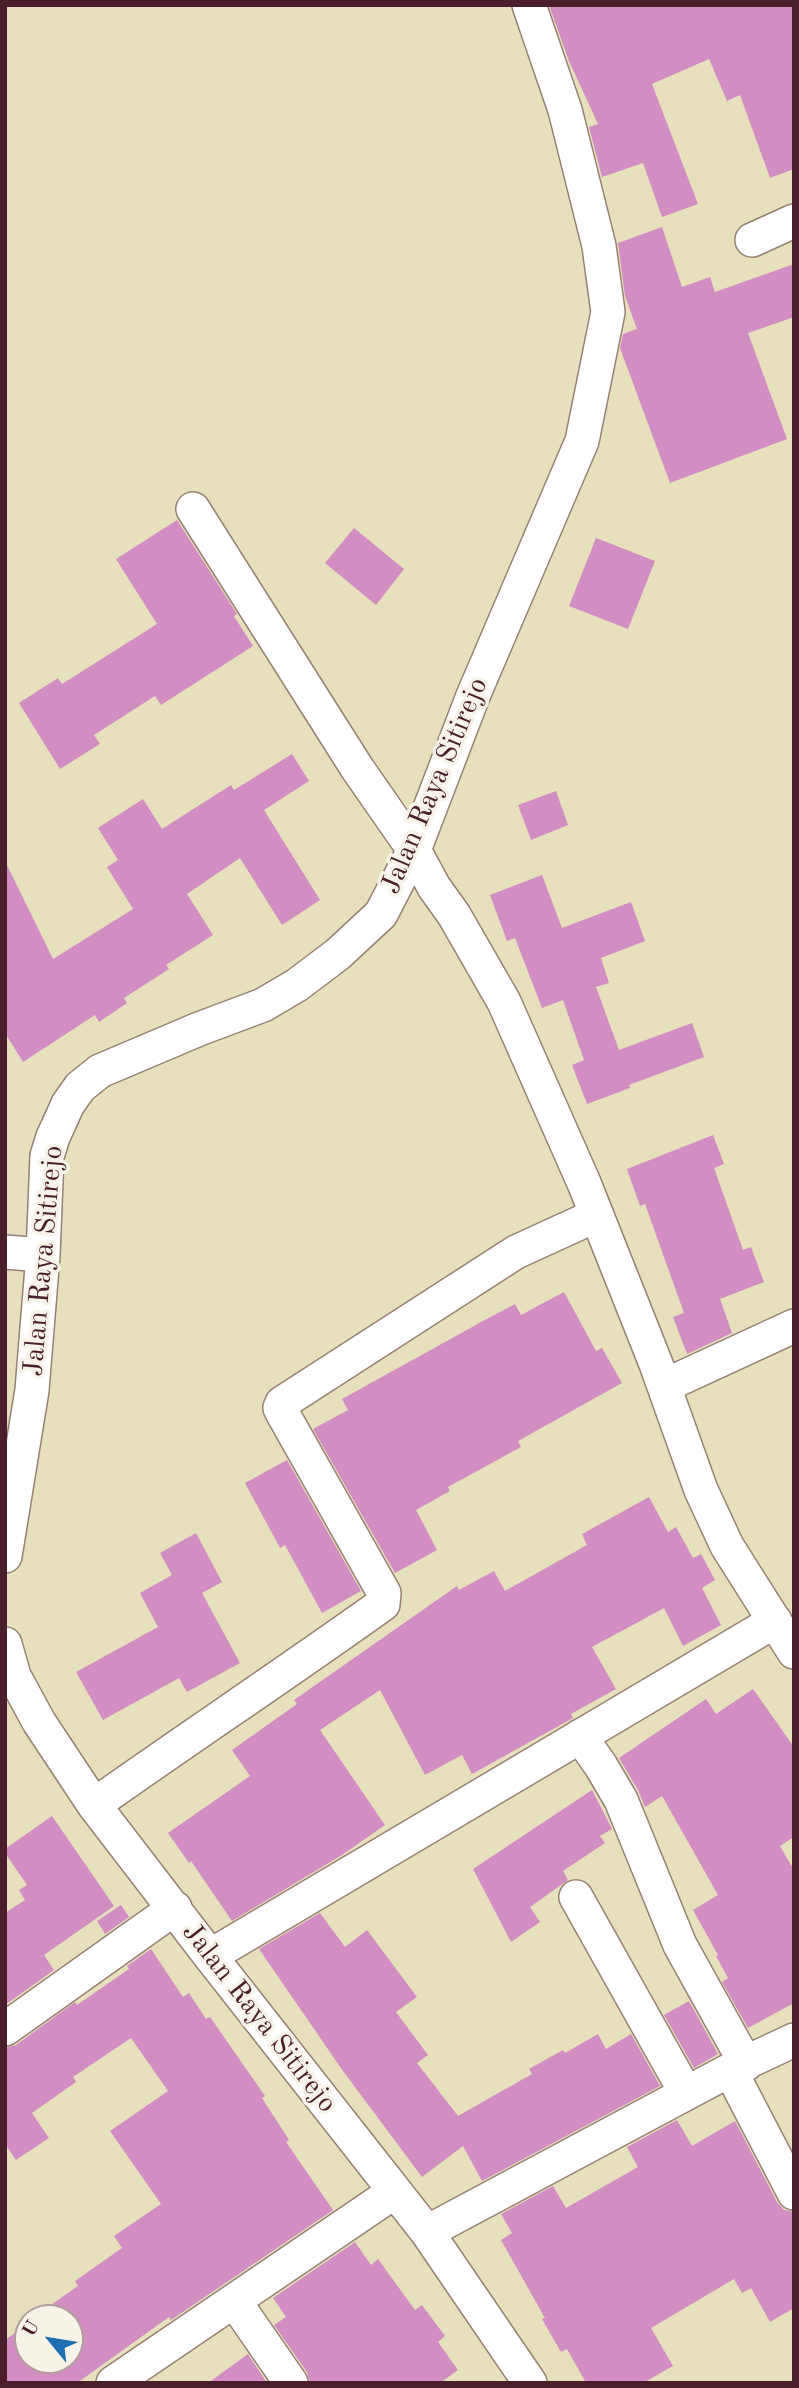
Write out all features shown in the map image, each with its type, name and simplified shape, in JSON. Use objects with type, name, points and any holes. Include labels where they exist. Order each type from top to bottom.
[{"type":"street","name":"Jalan Raya Sitirejo","points":[[5,1556],[32,1390],[43,1255],[47,1156],[60,1122],[80,1087],[100,1071],[199,1028],[263,1004],[297,985],[338,954],[381,914],[414,850],[472,696],[582,441],[608,312],[598,246],[565,110],[529,5]]},
{"type":"street","points":[[752,240],[794,221]]},
{"type":"street","points":[[194,509],[356,768],[414,850],[504,1002],[597,1215],[701,1490],[727,1546],[794,1652]]},
{"type":"street","points":[[94,1805],[383,1604],[384,1593],[283,1414],[280,1408],[282,1403],[516,1252],[597,1215]]},
{"type":"street","points":[[5,1252],[43,1255]]},
{"type":"street","points":[[664,1387],[794,1326]]},
{"type":"street","points":[[210,1956],[775,1621]]},
{"type":"street","name":"Jalan Raya Sitirejo","points":[[5,1644],[14,1676],[39,1722],[94,1805],[427,2232],[530,2383]]},
{"type":"street","points":[[580,1736],[621,1800],[680,1945],[794,2193]]},
{"type":"street","points":[[576,1897],[686,2093]]},
{"type":"street","points":[[5,2029],[175,1909]]},
{"type":"street","points":[[427,2232],[686,2093],[794,2040]]},
{"type":"street","points":[[113,2383],[394,2192]]},
{"type":"street","points":[[235,2302],[291,2383]]},
{"type":"building","points":[[549,5],[794,5],[794,169],[770,178],[740,95],[727,101],[709,59],[652,84],[698,204],[662,217],[643,163],[602,177],[589,127],[598,124],[569,61]]},
{"type":"building","points":[[662,227],[682,287],[710,277],[715,292],[794,264],[794,317],[748,333],[787,439],[670,483],[620,348],[623,334],[637,329],[625,296],[618,243]]},
{"type":"building","points":[[177,520],[237,614],[234,616],[253,646],[161,705],[155,696],[94,735],[100,744],[60,769],[19,703],[58,678],[62,684],[157,624],[116,559]]},
{"type":"building","points":[[354,528],[404,569],[376,605],[325,563]]},
{"type":"building","points":[[596,538],[655,561],[628,629],[569,606]]},
{"type":"building","points":[[292,754],[309,781],[264,810],[320,900],[282,925],[240,858],[187,894],[213,935],[166,965],[169,969],[124,998],[127,1003],[99,1022],[95,1015],[23,1062],[5,1033],[5,861],[53,959],[133,909],[107,867],[118,860],[98,828],[143,799],[162,829],[231,785],[234,790]]},
{"type":"building","points":[[556,791],[568,825],[531,840],[518,805]]},
{"type":"building","points":[[542,875],[562,928],[631,902],[645,941],[601,958],[609,983],[596,987],[619,1050],[692,1023],[704,1057],[587,1104],[572,1065],[584,1060],[563,1000],[542,1008],[515,938],[507,941],[490,895]]},
{"type":"building","points":[[713,1135],[724,1164],[714,1168],[743,1250],[751,1247],[764,1282],[720,1299],[732,1333],[687,1354],[673,1317],[684,1313],[645,1204],[640,1206],[627,1169]]},
{"type":"building","points":[[564,1292],[596,1351],[602,1348],[622,1383],[518,1441],[521,1447],[448,1487],[450,1491],[416,1510],[437,1550],[395,1573],[313,1429],[348,1410],[342,1399],[483,1321],[515,1304],[521,1315]]},
{"type":"building","points":[[287,1460],[361,1591],[322,1613],[285,1545],[280,1548],[245,1483]]},
{"type":"building","points":[[649,1497],[668,1532],[676,1527],[693,1558],[701,1554],[715,1580],[702,1588],[721,1625],[683,1646],[664,1608],[592,1647],[616,1689],[571,1714],[573,1718],[472,1774],[462,1755],[425,1775],[380,1690],[320,1730],[385,1825],[342,1855],[232,1921],[191,1861],[189,1863],[168,1833],[250,1776],[232,1750],[297,1704],[294,1700],[457,1586],[459,1590],[494,1571],[505,1591],[587,1545],[582,1534]]},
{"type":"building","points":[[196,1533],[222,1582],[202,1593],[240,1663],[187,1692],[179,1678],[103,1720],[76,1672],[158,1627],[140,1593],[172,1575],[160,1553]]},
{"type":"building","points":[[753,1689],[794,1747],[794,1837],[780,1846],[794,1870],[794,2003],[748,2028],[722,1982],[728,1978],[693,1910],[718,1895],[662,1796],[645,1807],[619,1758],[706,1699],[716,1714]]},
{"type":"building","points":[[592,1790],[612,1829],[600,1836],[605,1843],[563,1871],[568,1880],[530,1907],[540,1922],[511,1942],[473,1869]]},
{"type":"building","points":[[52,1816],[114,1906],[44,1955],[54,1970],[5,2005],[5,1913],[25,1900],[19,1890],[27,1885],[5,1849]]},
{"type":"building","points":[[121,1905],[129,1917],[105,1934],[97,1921]]},
{"type":"building","points":[[320,1913],[345,1947],[367,1930],[417,1997],[396,2012],[428,2055],[417,2063],[458,2116],[532,2074],[529,2069],[598,2034],[606,2049],[631,2034],[660,2086],[482,2181],[463,2146],[422,2177],[343,2071],[259,1949]]},
{"type":"building","points":[[151,1949],[183,1997],[189,1993],[206,2019],[210,2017],[265,2096],[262,2098],[289,2140],[286,2142],[333,2210],[171,2320],[169,2317],[77,2383],[5,2383],[5,2340],[14,2334],[14,2374],[84,2374],[84,2304],[52,2304],[78,2286],[75,2281],[122,2248],[114,2236],[161,2204],[110,2131],[168,2091],[131,2038],[73,2077],[76,2082],[32,2113],[49,2138],[16,2160],[5,2144],[5,2048],[16,2045],[75,2002],[77,2005],[129,1969],[127,1966]]},
{"type":"building","points":[[689,2001],[718,2054],[694,2068],[664,2015]]},
{"type":"building","points":[[677,2120],[692,2146],[735,2121],[777,2202],[784,2210],[794,2212],[794,2308],[770,2322],[751,2288],[742,2293],[734,2279],[651,2328],[673,2366],[643,2383],[586,2383],[567,2349],[561,2352],[501,2240],[512,2233],[501,2214],[553,2186],[566,2208],[638,2167],[627,2147]]},
{"type":"building","points":[[355,2242],[371,2265],[378,2259],[415,2310],[422,2305],[445,2336],[438,2342],[458,2370],[440,2383],[310,2383],[307,2372],[274,2325],[286,2317],[273,2298]]},
{"type":"building","points":[[248,2354],[267,2383],[208,2383]]}]
